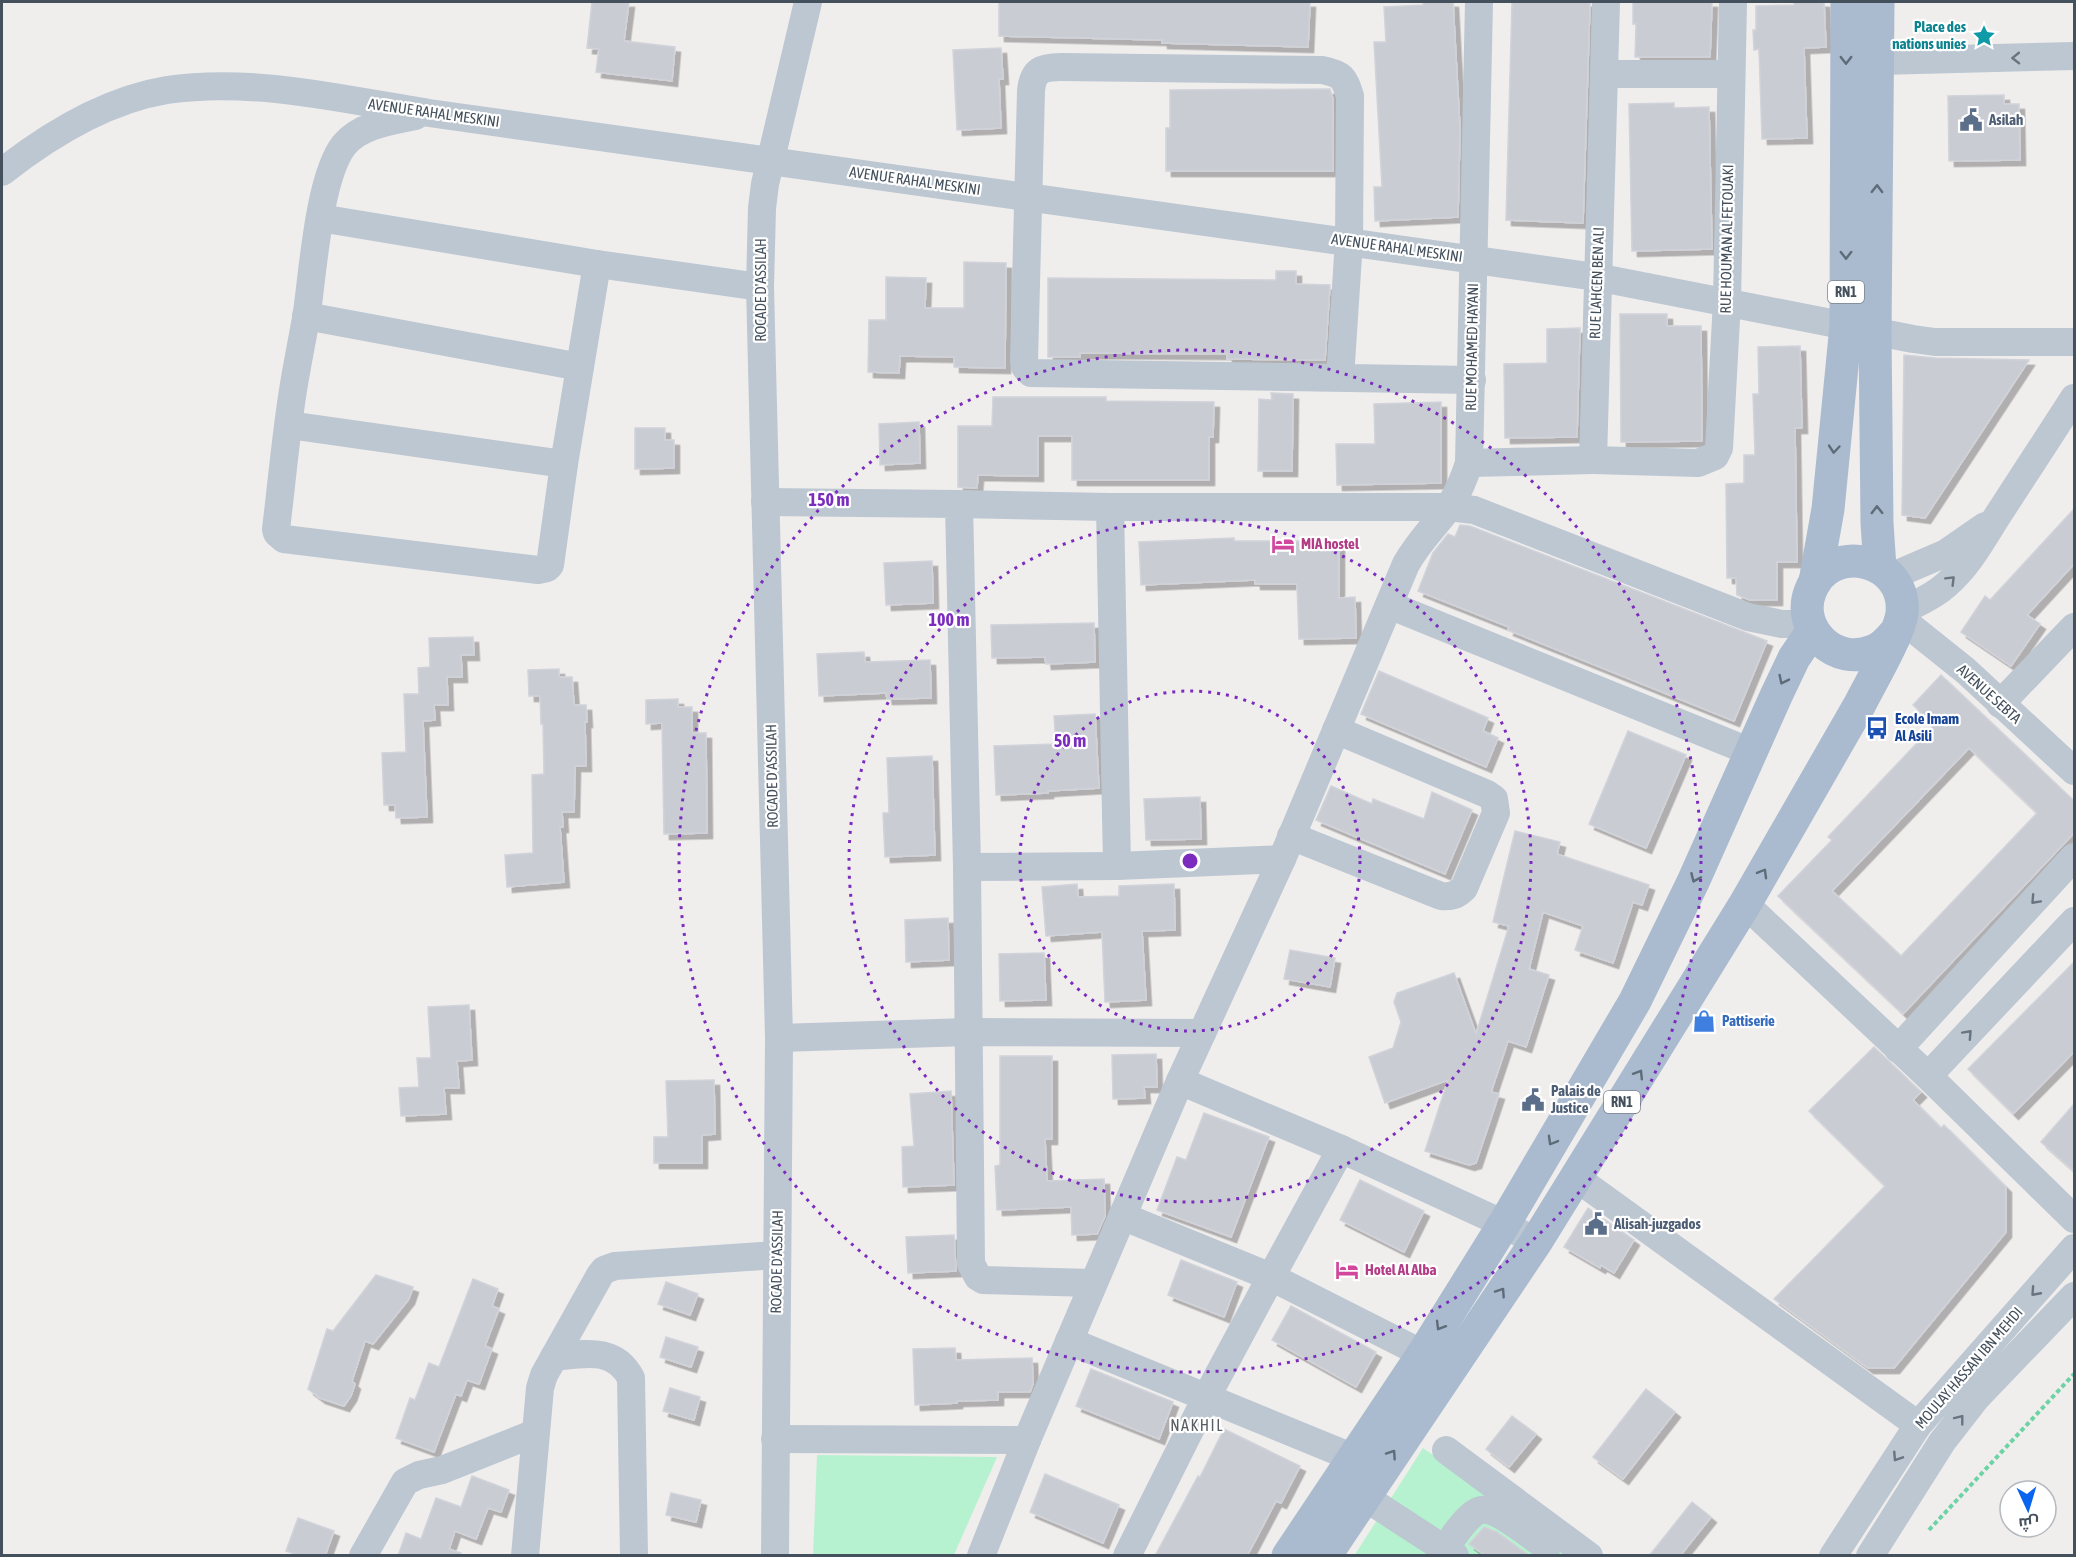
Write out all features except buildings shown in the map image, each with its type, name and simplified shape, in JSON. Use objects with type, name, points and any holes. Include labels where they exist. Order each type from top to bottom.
[{"type":"main road","name":"RN1","points":[[1325,1556],[1536,1242],[1745,904],[1860,704],[1899,621],[1901,599],[1897,587],[1885,573],[1877,523],[1860,330],[1846,2]]},
{"type":"main road","name":"RN1","points":[[1288,1556],[1423,1354],[1504,1224],[1635,1001],[1693,882],[1794,658],[1811,627],[1808,602],[1815,582],[1860,330],[1879,61],[1878,2]]},
{"type":"main road","points":[[1815,582],[1824,572],[1845,562],[1869,563],[1885,573]]},
{"type":"main road","points":[[1811,627],[1821,641],[1832,650],[1859,655],[1872,652],[1885,645],[1899,621]]},
{"type":"street","name":"ROCADE D'ASSILAH","points":[[775,1556],[778,1038],[760,287],[762,208],[770,160],[808,2]]},
{"type":"street","name":"RUE MOHAMED HAYANI","points":[[981,1556],[1093,1283],[1180,1081],[1287,847],[1389,605],[1415,549],[1449,507],[1464,480],[1469,463],[1472,380],[1479,2]]},
{"type":"street","name":"RUE LAHCEN BEN ALI","points":[[1593,460],[1596,277],[1606,2]]},
{"type":"street","name":"RUE HOUMAN AL FETOUAKI","points":[[1593,460],[1698,463],[1715,456],[1719,448],[1727,301],[1733,2]]},
{"type":"street","points":[[1879,61],[2074,56]]},
{"type":"street","points":[[1340,378],[1349,241],[1350,96],[1345,81],[1337,73],[1322,70],[1061,67],[1046,68],[1036,74],[1032,80],[1027,198],[1024,361],[1025,367],[1031,373],[1340,378],[1472,380]]},
{"type":"street","points":[[1604,74],[1730,74]]},
{"type":"street","name":"AVENUE RAHAL MESKINI","points":[[2,172],[30,150],[76,123],[125,101],[167,90],[217,87],[271,88],[429,113],[1596,277],[1727,301],[1860,330],[1935,342],[2074,342]]},
{"type":"street","points":[[429,113],[377,124],[356,135],[345,144],[332,166],[320,218],[289,424],[277,533],[284,538],[543,569],[550,565],[597,264]]},
{"type":"street","points":[[320,218],[597,264],[760,287]]},
{"type":"street","points":[[306,316],[580,367]]},
{"type":"street","points":[[1899,621],[1946,586],[1980,547],[1996,518],[2074,399]]},
{"type":"street","points":[[289,424],[564,464]]},
{"type":"street","points":[[1469,463],[1593,460]]},
{"type":"street","points":[[765,502],[1110,507],[1449,507],[1492,515],[1748,616],[1782,624],[1811,627]]},
{"type":"street","points":[[959,504],[967,867],[971,1264],[978,1277],[990,1281],[1093,1283]]},
{"type":"street","points":[[1110,507],[1117,866]]},
{"type":"street","points":[[1885,573],[1946,553],[1996,518]]},
{"type":"street","points":[[1389,605],[1751,752]]},
{"type":"street","name":"AVENUE SEBTA","points":[[1899,621],[1966,671],[2074,771]]},
{"type":"street","points":[[2000,704],[2074,627]]},
{"type":"street","points":[[967,867],[1117,866],[1287,847],[1441,896],[1450,897],[1458,894],[1464,888],[1496,813],[1494,799],[1336,730]]},
{"type":"street","points":[[1898,1049],[2074,857]]},
{"type":"street","points":[[1745,904],[1928,1076],[2074,1219]]},
{"type":"street","points":[[1928,1076],[2074,921]]},
{"type":"street","points":[[778,1038],[969,1032],[1202,1033]]},
{"type":"street","points":[[1180,1081],[1341,1149],[1504,1224],[1536,1242]]},
{"type":"street","points":[[1127,1556],[1206,1398],[1341,1149]]},
{"type":"street","points":[[1575,1177],[1918,1425]]},
{"type":"street","points":[[1122,1216],[1271,1277],[1423,1354]]},
{"type":"street","name":"MOULAY HASSAN IBN MEHDI","points":[[1833,1556],[1918,1425],[2074,1248]]},
{"type":"street","points":[[525,1556],[540,1388],[554,1357],[604,1270],[615,1266],[777,1255]]},
{"type":"street","name":"MOULAY HASSAN IBN MEHDI","points":[[1870,1556],[1949,1433],[1977,1397],[2074,1296]]},
{"type":"street","points":[[1069,1341],[1354,1458]]},
{"type":"street","points":[[554,1357],[593,1353],[604,1356],[614,1359],[625,1367],[630,1378],[634,1556]]},
{"type":"street","points":[[363,1556],[405,1482],[536,1433]]},
{"type":"street","points":[[775,1440],[1027,1440]]},
{"type":"street","points":[[1446,1450],[1589,1556]]},
{"type":"street","points":[[1363,1497],[1447,1553],[1471,1514],[1482,1509],[1495,1512],[1559,1556]]},
{"type":"path","points":[[1929,1530],[2074,1374]]},
{"type":"green space","points":[[1423,1448],[1565,1547],[1576,1556],[1354,1556]]},
{"type":"green space","points":[[817,1455],[997,1457],[954,1555],[813,1556]]},
{"type":"place","name":"Place des nations unies","points":[[1984,36]]},
{"type":"place","name":"Asilah","points":[[1971,120]]},
{"type":"place","name":"MIA hostel","points":[[1283,544]]},
{"type":"place","name":"Ecole Imam Al Asili","points":[[1877,728]]},
{"type":"place","name":"Pattiserie","points":[[1704,1021]]},
{"type":"place","name":"Palais de Justice","points":[[1533,1100]]},
{"type":"place","name":"Alisah-juzgados","points":[[1596,1224]]},
{"type":"place","name":"Hotel Al Alba","points":[[1347,1270]]},
{"type":"district","name":"NAKHIL","points":[[1197,1425]]}]
